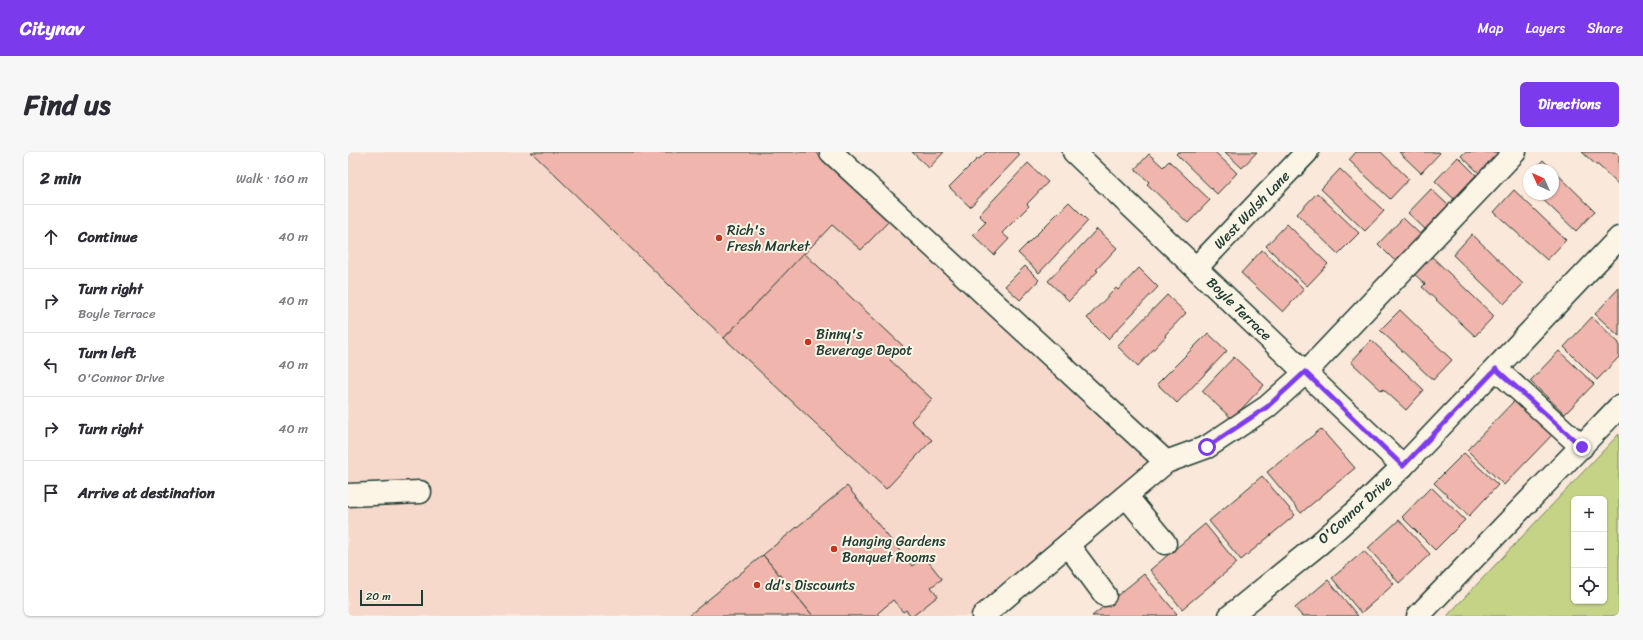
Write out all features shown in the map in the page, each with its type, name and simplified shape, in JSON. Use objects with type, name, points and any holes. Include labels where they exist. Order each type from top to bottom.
[{"type":"street","points":[[831,152],[1166,462]]},
{"type":"street","name":"Boyle Terrace","points":[[1074,152],[1403,466]]},
{"type":"street","name":"West Walsh Lane","points":[[1196,268],[1307,152]]},
{"type":"street","points":[[983,616],[1166,462],[1207,447],[1267,407],[1305,372],[1515,152]]},
{"type":"street","name":"O'Connor Drive","points":[[1230,616],[1319,544],[1360,508],[1403,466],[1619,238]]},
{"type":"street","points":[[1496,369],[1582,447]]},
{"type":"street","points":[[1418,616],[1619,407]]},
{"type":"street","points":[[348,495],[420,492]]},
{"type":"street","points":[[1126,496],[1165,543]]},
{"type":"street","points":[[1068,545],[1105,595]]},
{"type":"shaded area","points":[[348,152],[849,152],[1187,463],[1000,616],[348,616]]},
{"type":"green space","points":[[1619,434],[1619,616],[1447,616]]},
{"type":"building","name":"Rich's Fresh Market","points":[[531,152],[815,152],[890,220],[861,250],[832,225],[724,338]]},
{"type":"building","points":[[912,152],[944,152],[929,168]]},
{"type":"building","points":[[986,152],[1017,152],[1020,155],[970,207],[949,187]]},
{"type":"building","points":[[1178,152],[1215,152],[1237,173],[1217,194],[1176,154]]},
{"type":"building","points":[[1225,152],[1257,152],[1242,168]]},
{"type":"building","points":[[1356,152],[1381,152],[1409,179],[1390,199],[1349,160]]},
{"type":"building","points":[[1399,152],[1439,152],[1440,153],[1421,173]]},
{"type":"building","points":[[1465,152],[1499,152],[1479,173],[1461,156]]},
{"type":"building","points":[[1582,152],[1619,152],[1619,185],[1598,165],[1596,165]]},
{"type":"building","points":[[1149,154],[1163,167],[1169,161],[1210,200],[1188,223],[1147,184],[1149,182],[1135,169]]},
{"type":"building","points":[[1458,157],[1476,175],[1454,199],[1435,181]]},
{"type":"building","points":[[1543,160],[1547,164],[1539,164]]},
{"type":"building","points":[[1028,163],[1048,182],[1027,204],[1029,206],[1002,233],[1009,239],[994,255],[973,235],[986,222],[979,215]]},
{"type":"building","points":[[1340,169],[1384,211],[1365,231],[1321,189]]},
{"type":"building","points":[[1559,176],[1595,211],[1576,231],[1543,200],[1559,200]]},
{"type":"building","points":[[1431,189],[1448,205],[1425,229],[1408,213]]},
{"type":"building","points":[[1514,190],[1566,240],[1547,260],[1494,212]]},
{"type":"building","points":[[1317,193],[1359,233],[1338,254],[1297,214]]},
{"type":"building","points":[[1069,202],[1088,221],[1039,273],[1018,253]]},
{"type":"building","points":[[1403,218],[1421,235],[1395,261],[1378,244]]},
{"type":"building","points":[[1287,224],[1328,264],[1307,286],[1266,246]]},
{"type":"building","points":[[1097,229],[1117,248],[1096,270],[1098,271],[1069,301],[1048,281]]},
{"type":"building","points":[[1472,234],[1523,284],[1504,304],[1453,255]]},
{"type":"building","points":[[1262,250],[1304,289],[1283,312],[1241,273]]},
{"type":"building","points":[[1427,252],[1494,316],[1475,336],[1422,287],[1425,284],[1410,270]]},
{"type":"building","points":[[804,253],[903,346],[890,360],[932,399],[911,421],[932,440],[886,489],[724,338]]},
{"type":"building","points":[[1025,266],[1039,280],[1020,300],[1005,286]]},
{"type":"building","points":[[1139,268],[1158,287],[1108,339],[1087,318],[1116,288],[1118,290]]},
{"type":"building","points":[[1619,288],[1619,336],[1595,314]]},
{"type":"building","points":[[1167,295],[1186,313],[1138,366],[1117,346]]},
{"type":"building","points":[[1400,310],[1452,360],[1433,380],[1380,330]]},
{"type":"building","points":[[1592,317],[1619,343],[1619,357],[1597,380],[1564,347]]},
{"type":"building","points":[[1208,333],[1227,351],[1177,403],[1157,384]]},
{"type":"building","points":[[1371,340],[1424,390],[1406,410],[1383,389],[1382,391],[1351,362]]},
{"type":"building","points":[[1559,351],[1594,384],[1565,414],[1530,381]]},
{"type":"building","points":[[1234,357],[1264,385],[1232,419],[1202,391]]},
{"type":"building","points":[[1515,400],[1552,435],[1504,485],[1467,450]]},
{"type":"building","points":[[1321,429],[1355,468],[1301,513],[1267,472]]},
{"type":"building","points":[[1464,453],[1498,485],[1469,516],[1434,483]]},
{"type":"building","points":[[1262,476],[1295,515],[1241,560],[1209,521]]},
{"type":"building","name":"Hanging Gardens Banquet Rooms","points":[[847,486],[912,566],[924,556],[942,579],[931,587],[938,596],[913,616],[911,616],[906,610],[903,612],[893,600],[878,613],[880,616],[813,616],[763,555]]},
{"type":"building","points":[[1431,487],[1465,520],[1435,550],[1402,517]]},
{"type":"building","points":[[1399,520],[1430,554],[1399,583],[1368,548]]},
{"type":"building","points":[[1205,524],[1237,563],[1182,609],[1150,570]]},
{"type":"building","points":[[1364,551],[1394,584],[1361,613],[1332,578]]},
{"type":"building","name":"dd's Discounts","points":[[763,555],[813,616],[688,616]]},
{"type":"building","points":[[1144,574],[1177,614],[1174,616],[1092,616]]},
{"type":"building","points":[[1328,580],[1358,616],[1302,616],[1295,608]]},
{"type":"place","name":"Rich's Fresh Market","points":[[719,238]]},
{"type":"place","name":"Binny's Beverage Depot","points":[[808,342]]},
{"type":"place","name":"Hanging Gardens Banquet Rooms","points":[[834,549]]},
{"type":"place","name":"dd's Discounts","points":[[757,585]]},
{"type":"route","points":[[1207,447],[1267,407],[1305,372],[1403,466],[1496,369],[1582,447]]}]
